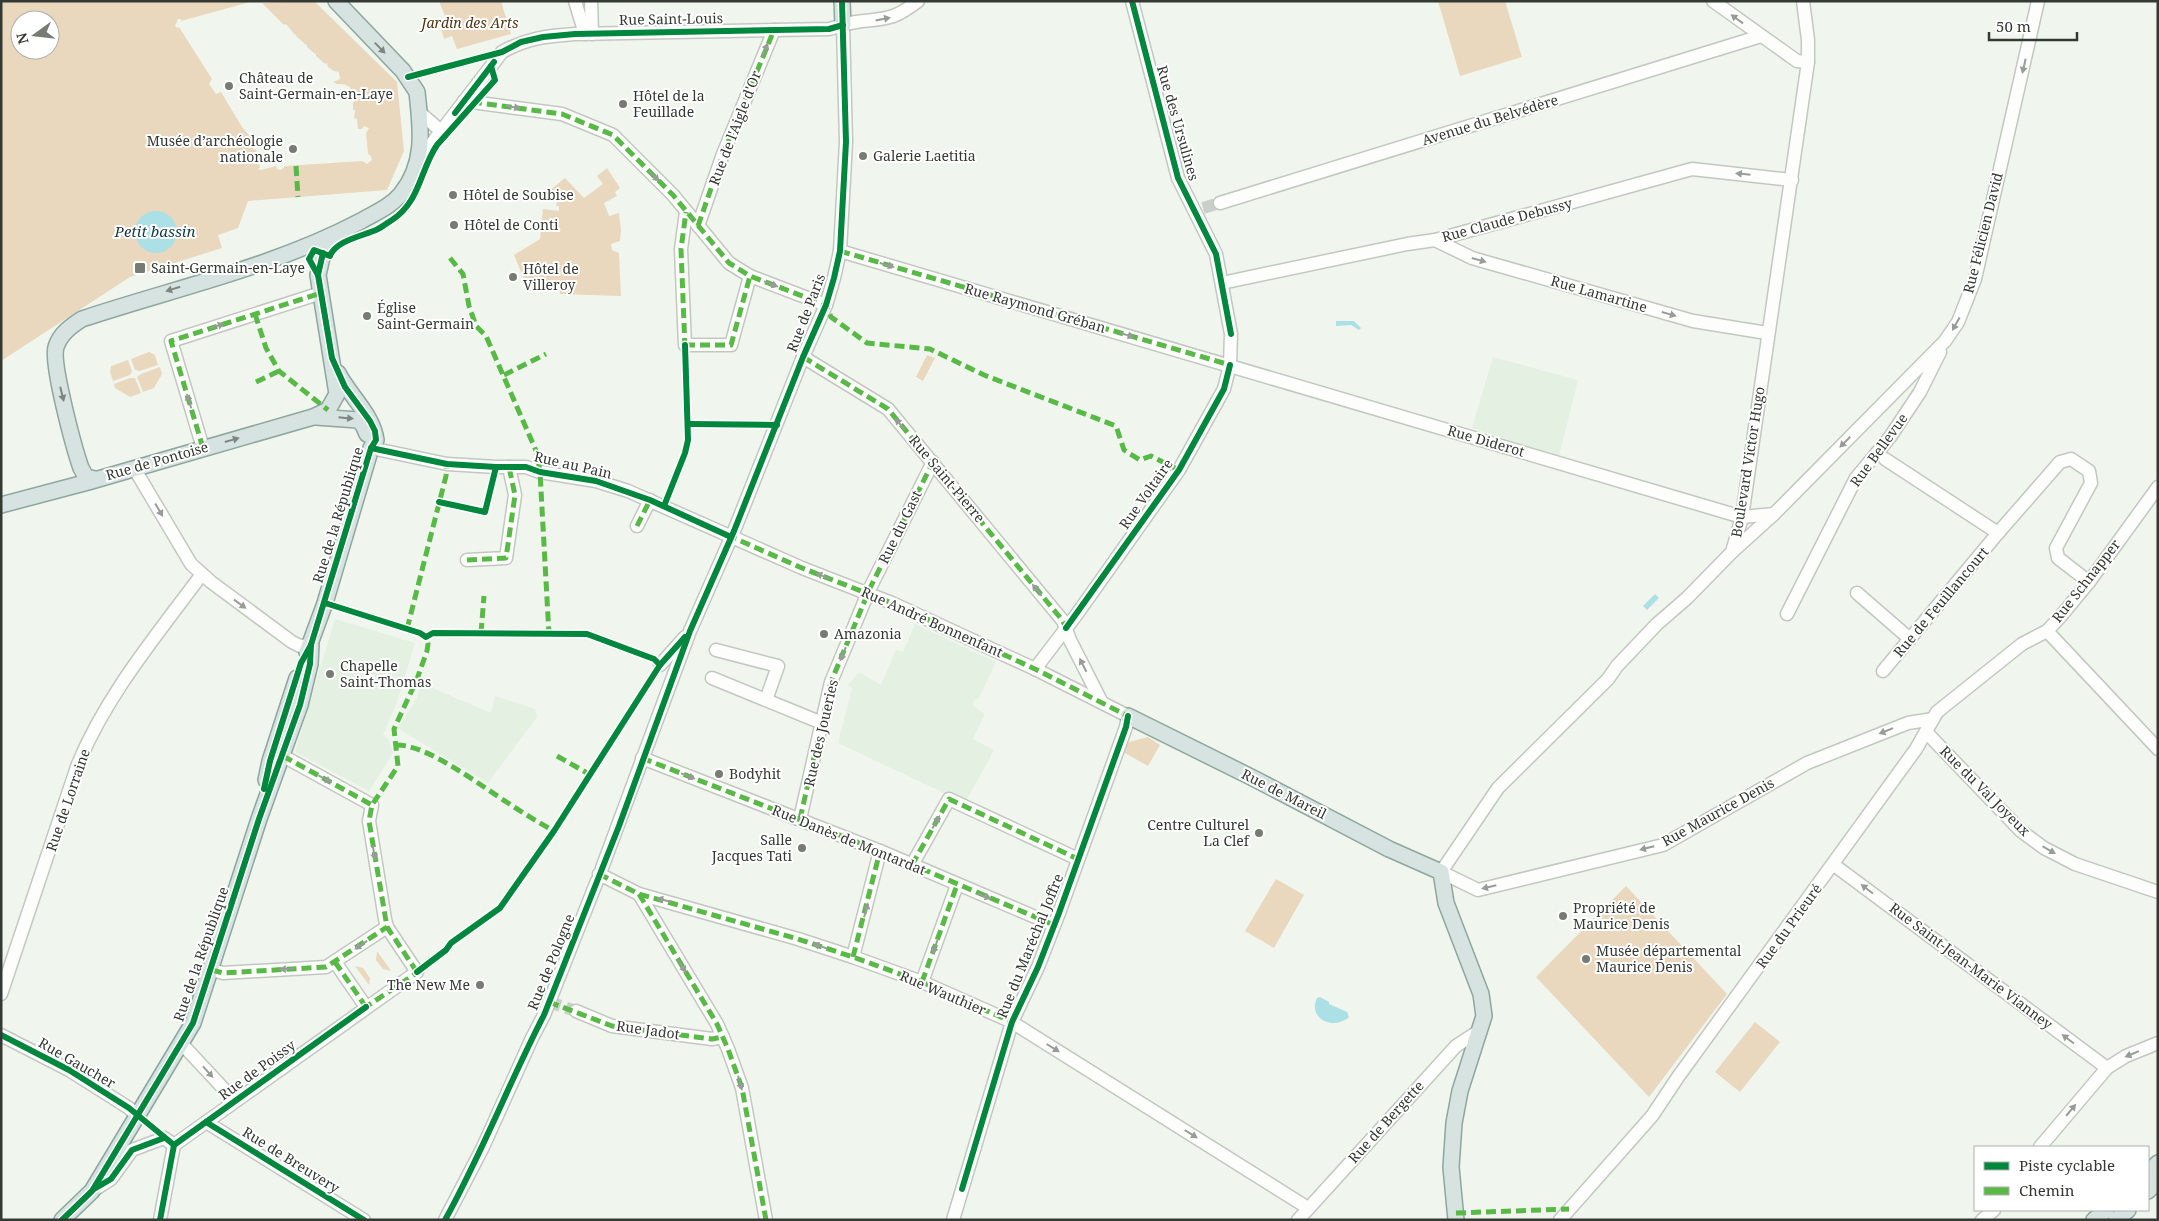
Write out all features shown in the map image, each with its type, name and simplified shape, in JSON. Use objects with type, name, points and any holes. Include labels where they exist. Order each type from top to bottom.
[{"type":"main road","points":[[95,479],[86,477],[80,465],[54,361],[56,347],[63,334],[82,319],[294,251],[343,230],[390,205],[402,192],[419,160],[421,142],[417,92],[408,77],[336,1]]},
{"type":"main road","points":[[842,1],[843,25]]},
{"type":"main road","points":[[318,274],[323,253],[343,230]]},
{"type":"main road","points":[[294,251],[309,259],[318,274],[334,367]]},
{"type":"main road","name":"Rue de Pontoise","points":[[1,505],[317,417],[328,410],[337,394],[334,367]]},
{"type":"main road","name":"Rue de la République","points":[[259,819],[270,761],[301,663],[311,645],[371,448],[376,440],[375,431],[370,420],[345,387],[334,367]]},
{"type":"main road","name":"Rue de Pontoise","points":[[317,417],[358,420],[366,430]]},
{"type":"main road","name":"Rue de la République","points":[[366,430],[371,448]]},
{"type":"main road","points":[[65,487],[75,478],[80,465]]},
{"type":"main road","name":"Rue de la République","points":[[62,1220],[92,1191],[193,1023],[212,970],[259,819],[300,705],[310,664],[311,645]]},
{"type":"main road","name":"Rue de Mareil","points":[[1128,716],[1389,849],[1441,872]]},
{"type":"main road","points":[[278,740],[280,753],[283,756]]},
{"type":"main road","points":[[1441,872],[1446,904],[1483,1002],[1484,1016],[1460,1091],[1454,1123],[1451,1166],[1456,1220]]},
{"type":"main road","points":[[2149,1190],[2158,1181]]},
{"type":"main road","points":[[2094,1220],[2105,1211]]},
{"type":"main road","points":[[2116,1220],[2127,1211]]},
{"type":"street","points":[[575,1],[588,34]]},
{"type":"street","points":[[588,34],[591,1]]},
{"type":"street","name":"Rue Saint-Louis","points":[[464,100],[502,52],[520,42],[543,37],[588,34],[829,29],[854,22],[884,20],[903,13],[918,1]]},
{"type":"street","name":"Rue des Ursulines","points":[[1132,1],[1178,178],[1199,209],[1216,254],[1231,334],[1230,365]]},
{"type":"street","points":[[1713,1],[1797,61],[1808,62]]},
{"type":"street","name":"Boulevard Victor Hugo","points":[[1441,872],[1498,788],[1608,679],[1617,666],[1657,624],[1687,598],[1732,552],[1742,517],[1767,333],[1792,180],[1808,62],[1808,40],[1803,1]]},
{"type":"street","name":"Rue Félicien David","points":[[1732,552],[1774,514],[1945,341],[1958,322],[1975,279],[2038,1]]},
{"type":"street","name":"Rue de Paris","points":[[690,631],[732,537],[803,357],[826,305],[840,251],[846,142],[843,25]]},
{"type":"street","name":"Rue de l'Aigle d'Or","points":[[698,226],[723,154],[774,30]]},
{"type":"street","name":"Avenue du Belvédère","points":[[1220,203],[1760,36]]},
{"type":"street","points":[[419,160],[464,100],[562,114],[613,135],[673,195],[729,262],[750,276],[826,305]]},
{"type":"street","points":[[419,112],[441,131]]},
{"type":"street","name":"Rue Claude Debussy","points":[[1222,283],[1406,244],[1435,240],[1692,169],[1792,180]]},
{"type":"street","points":[[686,212],[681,249],[685,345],[731,345],[750,276]]},
{"type":"street","name":"Rue Lamartine","points":[[1435,240],[1472,258],[1693,321],[1767,333]]},
{"type":"street","name":"Rue Raymond Gréban","points":[[840,251],[1230,365]]},
{"type":"street","points":[[203,448],[171,341],[321,293]]},
{"type":"street","name":"Rue Bellevue","points":[[1787,614],[1856,478],[1882,448],[1920,392],[1945,341]]},
{"type":"street","name":"Rue Saint-Pierre","points":[[803,357],[888,409],[1063,621],[1101,702]]},
{"type":"street","name":"Rue Diderot","points":[[1230,365],[1742,517]]},
{"type":"street","name":"Rue Voltaire","points":[[1035,669],[1179,470],[1224,389],[1230,365]]},
{"type":"street","name":"Rue au Pain","points":[[371,448],[447,464],[526,467],[540,472],[596,481],[650,500],[732,537]]},
{"type":"street","points":[[1885,459],[1998,533]]},
{"type":"street","name":"Rue de Feuillancourt","points":[[1883,671],[2060,462],[2071,459],[2090,471],[2092,483],[2056,548],[2058,558],[2090,582]]},
{"type":"street","name":"Rue du Gast","points":[[869,593],[933,462]]},
{"type":"street","points":[[467,560],[506,558],[515,496],[509,467]]},
{"type":"street","points":[[134,468],[191,564],[292,642],[300,646],[311,645]]},
{"type":"street","name":"Rue Schnapper","points":[[1933,719],[1937,712],[2022,644],[2046,631],[2090,582],[2158,487]]},
{"type":"street","points":[[637,526],[650,500]]},
{"type":"street","points":[[1742,517],[1774,514]]},
{"type":"street","name":"Rue André Bonnenfant","points":[[732,537],[802,568],[869,593],[1035,669],[1128,716]]},
{"type":"street","name":"Rue de Lorraine","points":[[1,994],[78,764],[90,736],[150,642],[202,574]]},
{"type":"street","name":"Rue des Joueries","points":[[800,820],[831,682],[869,593]]},
{"type":"street","points":[[1857,594],[1910,639]]},
{"type":"street","points":[[660,665],[690,631]]},
{"type":"street","name":"Rue de Pologne","points":[[445,1220],[483,1147],[544,1015],[690,631]]},
{"type":"street","points":[[2046,631],[2158,749]]},
{"type":"street","points":[[716,650],[778,666],[766,700]]},
{"type":"street","points":[[712,678],[822,723]]},
{"type":"street","name":"Rue du Maréchal Joffre","points":[[952,1220],[1012,1022],[1038,967],[1054,925],[1126,727],[1128,716]]},
{"type":"street","name":"Rue Maurice Denis","points":[[1441,872],[1478,890],[1663,844],[1807,763],[1908,723],[1933,719]]},
{"type":"street","name":"Rue du Prieuré","points":[[1560,1220],[1652,1116],[1678,1077],[1834,865],[1916,749],[1933,719]]},
{"type":"street","name":"Rue du Val Joyeux","points":[[1926,732],[2020,831],[2044,848],[2075,864],[2158,892]]},
{"type":"street","points":[[212,970],[223,973],[326,967],[387,927],[370,821],[372,805],[283,756]]},
{"type":"street","name":"Rue Danès de Montardat","points":[[642,758],[880,851],[1054,925]]},
{"type":"street","points":[[912,865],[949,799],[1078,859]]},
{"type":"street","points":[[853,957],[880,851]]},
{"type":"street","name":"Rue Saint-Jean-Marie Vianney","points":[[1834,865],[2107,1068]]},
{"type":"street","name":"Rue Wauthier","points":[[599,874],[639,894],[798,938],[853,957],[922,982],[1012,1022],[1308,1208]]},
{"type":"street","points":[[922,982],[957,885]]},
{"type":"street","points":[[639,894],[723,1037],[742,1088],[766,1217]]},
{"type":"street","name":"Rue de Poissy","points":[[92,1191],[111,1179],[132,1150],[169,1142],[206,1122],[417,972],[387,927]]},
{"type":"street","points":[[334,962],[366,1007]]},
{"type":"street","name":"Rue Jadot","points":[[576,1011],[612,1026],[712,1039],[723,1037]]},
{"type":"street","name":"Rue de Bergette","points":[[1298,1220],[1456,1046],[1480,1031]]},
{"type":"street","name":"Rue Gaucher","points":[[1,1035],[69,1070],[128,1108],[137,1116]]},
{"type":"street","points":[[181,1043],[235,1101]]},
{"type":"street","points":[[2041,1146],[2107,1068],[2126,1056],[2158,1044]]},
{"type":"street","name":"Rue de Breuvery","points":[[206,1122],[364,1220]]},
{"type":"street","points":[[160,1220],[169,1142]]},
{"type":"street","points":[[1982,1220],[1993,1211]]},
{"type":"shaded area","points":[[1493,357],[1578,380],[1559,456],[1472,428]]},
{"type":"shaded area","points":[[335,619],[415,643],[397,702],[383,735],[389,740],[393,753],[369,791],[295,752]]},
{"type":"shaded area","points":[[915,624],[996,662],[978,700],[975,699],[972,705],[985,714],[973,739],[994,750],[965,803],[838,743],[852,688],[848,685],[859,672],[881,685],[896,650],[903,652]]},
{"type":"shaded area","points":[[421,683],[491,713],[495,696],[535,709],[537,717],[488,783],[397,728],[417,698]]},
{"type":"green space","points":[[1,1],[254,1],[181,21],[181,19],[178,19],[175,26],[179,27],[212,79],[209,84],[216,94],[221,92],[242,127],[250,136],[248,138],[253,142],[251,144],[254,150],[256,149],[260,167],[258,169],[276,166],[277,169],[281,170],[285,166],[362,161],[367,164],[372,160],[368,154],[366,133],[369,128],[364,126],[362,129],[358,129],[357,119],[354,118],[355,110],[353,110],[353,102],[355,101],[352,96],[354,95],[352,95],[350,87],[333,82],[340,79],[339,72],[328,67],[327,63],[325,64],[316,56],[316,53],[307,47],[307,44],[262,3],[314,1],[397,82],[404,151],[387,190],[248,201],[238,228],[218,235],[222,248],[130,277],[1,361]]},
{"type":"green space","name":"Jardin des Arts","points":[[439,1],[501,1],[511,34],[457,49],[452,36],[444,39],[439,22],[446,19]]},
{"type":"green space","points":[[1438,1],[1505,1],[1522,57],[1460,76]]},
{"type":"green space","points":[[607,168],[620,188],[615,192],[617,196],[604,203],[609,216],[619,213],[620,241],[611,244],[612,250],[619,253],[621,296],[560,294],[558,284],[529,291],[514,255],[540,239],[543,209],[559,211],[559,206],[556,206],[558,197],[549,191],[565,178],[584,198],[603,184],[597,176]]},
{"type":"green space","points":[[149,352],[155,355],[158,365],[140,371],[135,370],[131,359]]},
{"type":"green space","points":[[927,355],[935,358],[923,381],[916,377]]},
{"type":"green space","points":[[128,360],[132,371],[130,375],[113,381],[110,372],[111,366]]},
{"type":"green space","points":[[160,367],[162,374],[154,388],[143,392],[137,377]]},
{"type":"green space","points":[[135,378],[141,393],[130,397],[115,388],[114,384]]},
{"type":"green space","points":[[1148,737],[1160,745],[1148,766],[1123,752],[1129,742]]},
{"type":"green space","points":[[1276,879],[1304,895],[1274,948],[1245,931]]},
{"type":"green space","name":"Musée départemental Maurice Denis","points":[[1626,886],[1727,994],[1649,1097],[1536,977]]},
{"type":"green space","points":[[377,951],[391,971],[383,969],[376,960]]},
{"type":"green space","points":[[355,966],[363,968],[370,978],[369,985]]},
{"type":"green space","points":[[1755,1022],[1780,1042],[1740,1092],[1715,1072]]},
{"type":"water","name":"Petit bassin","points":[[156,211],[171,217],[177,232],[171,247],[156,253],[141,247],[135,232],[141,217]]},
{"type":"water","points":[[1336,321],[1354,321],[1361,328],[1359,330],[1351,325],[1336,326]]},
{"type":"water","points":[[1655,594],[1659,598],[1647,610],[1643,606]]},
{"type":"water","points":[[1320,997],[1329,1002],[1329,1004],[1347,1012],[1349,1017],[1336,1023],[1324,1021],[1316,1012],[1315,1005],[1317,998]]},
{"type":"tunnel","points":[[1203,208],[1220,203]]},
{"type":"tunnel","points":[[549,1002],[576,1011]]},
{"type":"marked path","points":[[698,226],[723,154],[774,30]]},
{"type":"marked path","points":[[472,102],[562,114],[613,135],[673,195],[729,263],[750,276],[826,305],[831,317],[867,343],[930,349],[984,375],[1116,426],[1124,450],[1140,460],[1151,456],[1179,470]]},
{"type":"marked path","points":[[296,166],[298,197]]},
{"type":"marked path","points":[[685,348],[681,249],[686,212]]},
{"type":"marked path","points":[[840,251],[1230,365]]},
{"type":"marked path","points":[[450,258],[463,274],[469,306],[476,326],[486,336],[537,453],[540,472],[549,635]]},
{"type":"marked path","points":[[685,345],[731,345],[750,276]]},
{"type":"marked path","points":[[203,448],[171,341],[321,293]]},
{"type":"marked path","points":[[255,314],[266,348],[279,371],[328,410]]},
{"type":"marked path","points":[[504,375],[546,354]]},
{"type":"marked path","points":[[803,357],[888,409],[1063,621],[1066,628]]},
{"type":"marked path","points":[[256,382],[279,371]]},
{"type":"marked path","points":[[800,819],[831,682],[870,588],[933,462]]},
{"type":"marked path","points":[[407,629],[446,476],[447,464]]},
{"type":"marked path","points":[[467,560],[506,558],[515,495],[509,467]]},
{"type":"marked path","points":[[637,526],[650,500]]},
{"type":"marked path","points":[[727,535],[802,568],[892,603],[1035,669],[1128,716]]},
{"type":"marked path","points":[[481,633],[484,596]]},
{"type":"marked path","points":[[417,972],[387,927],[369,821],[372,805],[398,766],[394,729],[417,679],[427,651],[426,637]]},
{"type":"marked path","points":[[396,745],[423,751],[438,758],[554,831]]},
{"type":"marked path","points":[[283,756],[372,805]]},
{"type":"marked path","points":[[557,756],[589,774]]},
{"type":"marked path","points":[[642,758],[880,851],[1054,925]]},
{"type":"marked path","points":[[912,865],[949,799],[1078,859]]},
{"type":"marked path","points":[[853,957],[880,851]]},
{"type":"marked path","points":[[599,874],[639,894],[798,939],[853,957],[922,982],[1012,1022]]},
{"type":"marked path","points":[[922,982],[957,885]]},
{"type":"marked path","points":[[639,894],[717,1024],[728,1049],[742,1088],[766,1220]]},
{"type":"marked path","points":[[212,970],[223,973],[326,967],[387,927]]},
{"type":"marked path","points":[[335,962],[366,1007]]},
{"type":"marked path","points":[[363,1009],[421,970]]},
{"type":"marked path","points":[[549,1002],[612,1026],[712,1039],[723,1037]]},
{"type":"marked path","points":[[1456,1213],[1569,1209]]},
{"type":"cycle path","points":[[445,1220],[544,1015],[619,826],[690,631],[734,531],[803,357],[826,305],[840,251],[846,142],[842,1]]},
{"type":"cycle path","points":[[1132,1],[1178,178],[1216,254],[1231,334]]},
{"type":"cycle path","points":[[408,77],[502,52],[521,42],[543,37],[575,34],[829,29],[843,25]]},
{"type":"cycle path","points":[[455,113],[494,62]]},
{"type":"cycle path","points":[[318,275],[309,259],[314,250],[330,256],[337,246],[382,227],[401,213],[414,195],[437,145],[495,80],[491,66]]},
{"type":"cycle path","points":[[264,789],[270,761],[301,663],[311,645],[371,448],[376,440],[375,431],[370,421],[345,387],[332,358],[318,275],[323,253]]},
{"type":"cycle path","points":[[664,506],[685,453],[688,440],[685,345]]},
{"type":"cycle path","points":[[1066,628],[1179,470],[1224,389],[1230,365]]},
{"type":"cycle path","points":[[688,424],[777,425]]},
{"type":"cycle path","points":[[371,448],[447,464],[526,467],[540,472],[596,481],[650,500],[731,537]]},
{"type":"cycle path","points":[[439,502],[485,512],[496,467]]},
{"type":"cycle path","points":[[325,603],[420,633],[426,637],[433,633],[587,634],[654,659],[660,665]]},
{"type":"cycle path","points":[[417,972],[446,950],[451,943],[500,908],[554,831],[660,665],[685,637]]},
{"type":"cycle path","points":[[62,1220],[92,1191],[193,1023],[259,819],[300,705],[310,664],[311,645]]},
{"type":"cycle path","points":[[962,1189],[1012,1022],[1038,967],[1059,913],[1126,727],[1128,716]]},
{"type":"cycle path","points":[[174,1145],[366,1007]]},
{"type":"cycle path","points":[[1,1035],[69,1070],[129,1108],[174,1145]]},
{"type":"cycle path","points":[[206,1122],[364,1220]]},
{"type":"cycle path","points":[[94,1189],[111,1179],[132,1150],[164,1138]]},
{"type":"cycle path","points":[[160,1220],[174,1145]]},
{"type":"place","name":"Château de Saint-Germain-en-Laye","points":[[229,86]]},
{"type":"place","name":"Hôtel de la Feuillade","points":[[623,104]]},
{"type":"place","name":"Musée d’archéologie nationale","points":[[293,149]]},
{"type":"place","name":"Galerie Laetitia","points":[[863,156]]},
{"type":"place","name":"Hôtel de Soubise","points":[[453,195]]},
{"type":"place","name":"Hôtel de Conti","points":[[454,225]]},
{"type":"place","name":"Saint-Germain-en-Laye","points":[[140,268]]},
{"type":"place","name":"Hôtel de Villeroy","points":[[513,277]]},
{"type":"place","name":"Église Saint-Germain","points":[[367,316]]},
{"type":"place","name":"Amazonia","points":[[824,634]]},
{"type":"place","name":"Chapelle Saint-Thomas","points":[[330,674]]},
{"type":"place","name":"Bodyhit","points":[[719,774]]},
{"type":"place","name":"Centre Culturel La Clef","points":[[1259,833]]},
{"type":"place","name":"Salle Jacques Tati","points":[[802,848]]},
{"type":"place","name":"Propriété de Maurice Denis","points":[[1563,916]]},
{"type":"place","name":"Musée départemental Maurice Denis","points":[[1586,959]]},
{"type":"place","name":"The New Me","points":[[480,985]]}]
